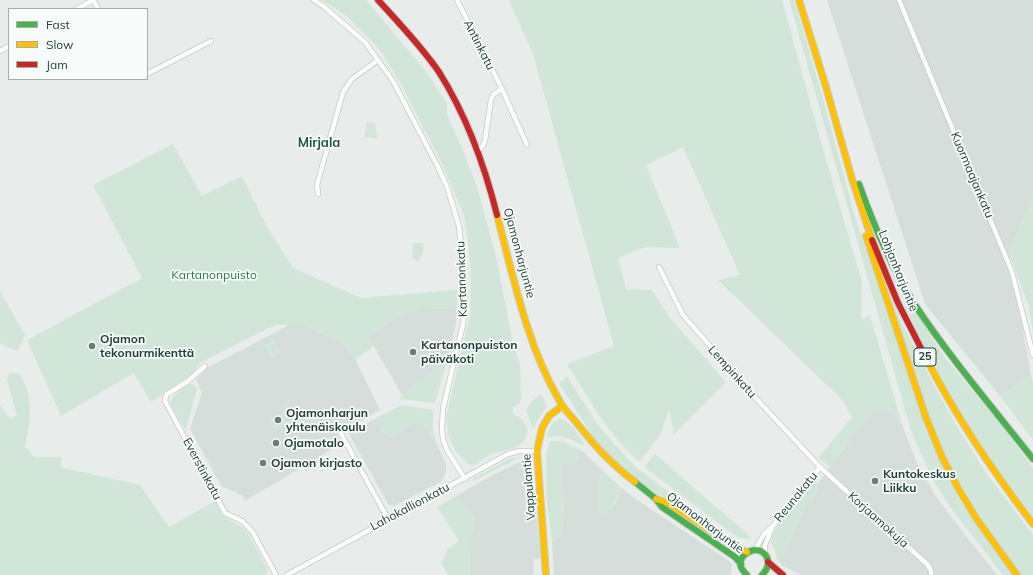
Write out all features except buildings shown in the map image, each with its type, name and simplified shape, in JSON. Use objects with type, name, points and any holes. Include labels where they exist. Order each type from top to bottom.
[{"type":"main road","name":"Ojamonharjuntie","points":[[378,0],[418,44],[439,73],[466,123],[488,180],[513,278],[536,352],[562,406],[601,453],[615,467],[656,498],[666,502],[739,549],[747,552]]},
{"type":"main road","name":"Lohjanharjuntie","points":[[798,0],[850,173],[883,268],[900,307],[940,385],[988,464],[1033,524]]},
{"type":"main road","points":[[837,127],[872,221],[888,256],[912,298],[958,364],[1033,459]]},
{"type":"main road","points":[[850,173],[862,226],[901,337],[934,438],[944,462],[964,498],[984,530],[1017,575]]},
{"type":"main road","name":"Vappulantie","points":[[546,575],[537,451],[542,428],[549,416],[562,406]]},
{"type":"main road","name":"Ojamonharjuntie","points":[[656,498],[662,507],[732,554],[741,564]]},
{"type":"main road","points":[[747,575],[741,564],[742,558],[747,552],[755,550],[762,552],[768,562],[783,575]]},
{"type":"main road","points":[[768,562],[768,566],[763,574],[772,575]]},
{"type":"street","points":[[79,8],[93,0]]},
{"type":"street","name":"Kartanonkatu","points":[[314,0],[365,42],[393,81],[447,187],[459,226],[463,262],[464,310],[462,331],[443,409],[442,429],[443,439],[447,450],[465,478]]},
{"type":"street","name":"Antinkatu","points":[[457,0],[502,89],[526,145]]},
{"type":"street","name":"Kuormaajankatu","points":[[899,0],[1006,257],[1021,306],[1033,355]]},
{"type":"street","points":[[148,73],[211,41]]},
{"type":"street","points":[[318,194],[317,185],[343,92],[352,79],[378,60]]},
{"type":"street","points":[[477,150],[482,147],[485,141],[494,94],[502,89]]},
{"type":"street","name":"Lempinkatu","points":[[659,267],[683,315],[691,325],[820,468]]},
{"type":"street","name":"Everstinkatu","points":[[205,366],[188,381],[166,395],[165,401],[225,513],[242,521],[252,531],[276,575]]},
{"type":"street","points":[[339,430],[388,519]]},
{"type":"street","name":"Lahokallionkatu","points":[[286,575],[508,454],[519,451],[537,451]]},
{"type":"street","name":"Reunakatu","points":[[755,550],[764,534],[773,526],[820,468]]},
{"type":"street","name":"Korjaamokuja","points":[[820,468],[928,565],[931,575]]},
{"type":"street","name":"Reunakatu","points":[[765,555],[765,545],[773,526]]},
{"type":"shaded area","points":[[827,0],[1033,0],[1033,195],[1009,253],[1031,375],[1000,396],[925,304]]},
{"type":"shaded area","name":"Kartanonpuiston päiväkoti","points":[[422,308],[457,309],[456,323],[448,358],[402,395],[368,336],[407,312]]},
{"type":"shaded area","name":"Ojamonharjun yhtenäiskoulu","points":[[289,325],[304,325],[342,342],[355,359],[380,410],[337,434],[341,444],[245,501],[242,496],[236,492],[222,487],[190,429],[202,393],[196,379],[207,368]]},
{"type":"shaded area","points":[[879,408],[887,409],[902,424],[916,461],[935,495],[997,575],[800,575],[783,566],[783,557],[807,502],[811,504],[818,487],[817,485],[854,434]]},
{"type":"shaded area","points":[[376,418],[383,432],[393,436],[415,422],[422,423],[437,445],[446,464],[446,472],[442,481],[394,506],[388,504],[349,434]]},
{"type":"shaded area","points":[[581,450],[602,470],[600,479],[599,512],[613,507],[622,488],[634,498],[729,561],[732,564],[731,575],[554,575],[552,541],[563,536],[562,465],[576,462]]},
{"type":"shaded area","points":[[524,460],[532,469],[541,558],[533,560],[534,575],[470,575],[469,542],[475,526],[473,516],[456,496],[492,475]]},
{"type":"green space","points":[[322,0],[366,0],[428,74],[446,102],[447,115],[478,190],[497,261],[513,344],[520,365],[521,398],[519,404],[513,407],[513,414],[522,420],[528,431],[520,445],[496,452],[473,465],[467,463],[458,454],[451,443],[447,421],[447,414],[470,315],[471,281],[469,249],[464,215],[438,155],[401,84],[382,53],[345,15]]},
{"type":"green space","points":[[509,0],[782,0],[820,139],[862,282],[861,320],[870,315],[902,424],[887,409],[879,408],[859,429],[830,467],[818,458],[852,417],[842,400],[718,280],[740,275],[683,147],[646,165],[680,248],[645,247],[618,258],[626,289],[652,290],[671,319],[726,382],[674,434],[669,409],[661,434],[639,462],[619,442],[598,414],[567,364],[614,346],[533,54]]},
{"type":"green space","points":[[789,0],[794,0],[822,95],[855,217],[903,356],[925,428],[959,499],[1013,575],[1003,575],[950,507],[934,482],[911,431]]},
{"type":"green space","points":[[367,122],[375,123],[377,138],[364,137]]},
{"type":"green space","name":"Kartanonpuisto","points":[[173,144],[202,196],[242,176],[265,223],[293,268],[361,298],[457,290],[457,309],[422,308],[407,312],[369,336],[374,346],[355,359],[342,342],[304,325],[275,325],[200,363],[192,374],[151,402],[134,373],[61,416],[27,340],[142,278],[93,185]]},
{"type":"green space","points":[[1033,195],[1033,332],[1028,304],[1009,253]]},
{"type":"green space","points":[[413,243],[424,243],[422,256],[417,262],[412,256]]},
{"type":"green space","points":[[883,252],[903,292],[945,358],[1000,423],[1033,468],[1033,517],[979,441],[954,402],[912,321]]},
{"type":"green space","points":[[0,291],[25,335],[18,351],[0,343]]},
{"type":"green space","points":[[889,293],[899,317],[956,425],[984,470],[1033,535],[1033,575],[1021,575],[999,545],[952,469],[931,426]]},
{"type":"green space","points":[[273,339],[281,354],[272,359],[264,345]]},
{"type":"green space","points":[[448,358],[435,403],[399,399],[402,395]]},
{"type":"green space","points":[[9,373],[19,373],[27,391],[30,418],[25,447],[34,457],[62,457],[60,467],[140,485],[169,527],[215,501],[222,515],[246,530],[268,570],[266,575],[0,575],[0,406],[11,419],[17,415],[7,380]]},
{"type":"green space","points":[[1031,375],[1033,382],[1033,440],[1000,396]]},
{"type":"green space","points":[[567,376],[594,419],[612,442],[637,468],[735,543],[670,499],[654,493],[617,464],[593,437],[559,383]]},
{"type":"green space","points":[[189,384],[193,384],[197,389],[186,430],[170,404],[175,394]]},
{"type":"green space","points":[[541,394],[547,405],[533,428],[527,409],[528,406]]},
{"type":"green space","points":[[287,403],[290,423],[275,431],[268,419],[283,412],[283,405]]},
{"type":"green space","points":[[402,405],[433,410],[433,429],[437,445],[422,423],[415,422],[393,436],[386,436],[376,418]]},
{"type":"green space","points":[[560,419],[571,425],[584,444],[582,445],[570,439],[559,436],[547,437],[551,426]]},
{"type":"green space","points":[[563,441],[581,450],[576,462],[562,466],[563,536],[552,541],[547,503],[546,457],[549,442]]},
{"type":"green space","points":[[655,454],[752,538],[746,539],[737,537],[644,467]]},
{"type":"green space","points":[[522,456],[472,482],[474,478],[509,459]]},
{"type":"green space","points":[[602,470],[622,488],[610,511],[605,514],[599,512],[600,479]]},
{"type":"green space","points":[[813,483],[816,483],[818,487],[811,504],[807,503],[783,557],[783,566],[777,560],[775,550],[771,543],[772,536],[781,521],[787,516]]},
{"type":"green space","points":[[456,496],[473,516],[475,526],[469,542],[470,575],[448,575],[441,563],[448,549],[459,541],[437,507]]},
{"type":"traffic: fast","points":[[859,184],[884,246],[906,291],[958,364],[1033,459]]},
{"type":"traffic: fast","points":[[635,482],[656,499],[662,507],[735,557],[741,564]]},
{"type":"traffic: fast","points":[[747,575],[741,568],[741,562],[746,553],[756,550],[761,551],[768,561],[767,569],[762,575]]},
{"type":"traffic: slow","points":[[799,0],[852,179],[872,240]]},
{"type":"traffic: slow","points":[[497,215],[522,310],[538,356],[548,379],[562,406],[603,454],[635,482]]},
{"type":"traffic: slow","points":[[866,236],[926,418],[942,457],[976,518],[1017,575]]},
{"type":"traffic: slow","points":[[928,362],[977,446],[1033,524]]},
{"type":"traffic: slow","points":[[546,575],[537,451],[542,428],[549,416],[562,406]]},
{"type":"traffic: slow","points":[[656,499],[666,502],[739,549],[747,552]]},
{"type":"traffic: jam","points":[[378,0],[425,53],[449,89],[474,142],[487,178],[497,215]]},
{"type":"traffic: jam","points":[[872,240],[898,303],[928,362]]},
{"type":"traffic: jam","points":[[768,562],[783,575]]},
{"type":"place","name":"Ojamon tekonurmikenttä","points":[[92,346]]},
{"type":"place","name":"Kartanonpuiston päiväkoti","points":[[413,352]]},
{"type":"place","name":"Ojamonharjun yhtenäiskoulu","points":[[278,420]]},
{"type":"place","name":"Ojamotalo","points":[[276,443]]},
{"type":"place","name":"Ojamon kirjasto","points":[[263,463]]},
{"type":"place","name":"Kuntokeskus Liikku","points":[[875,481]]},
{"type":"district","name":"Mirjala","points":[[319,143]]}]
